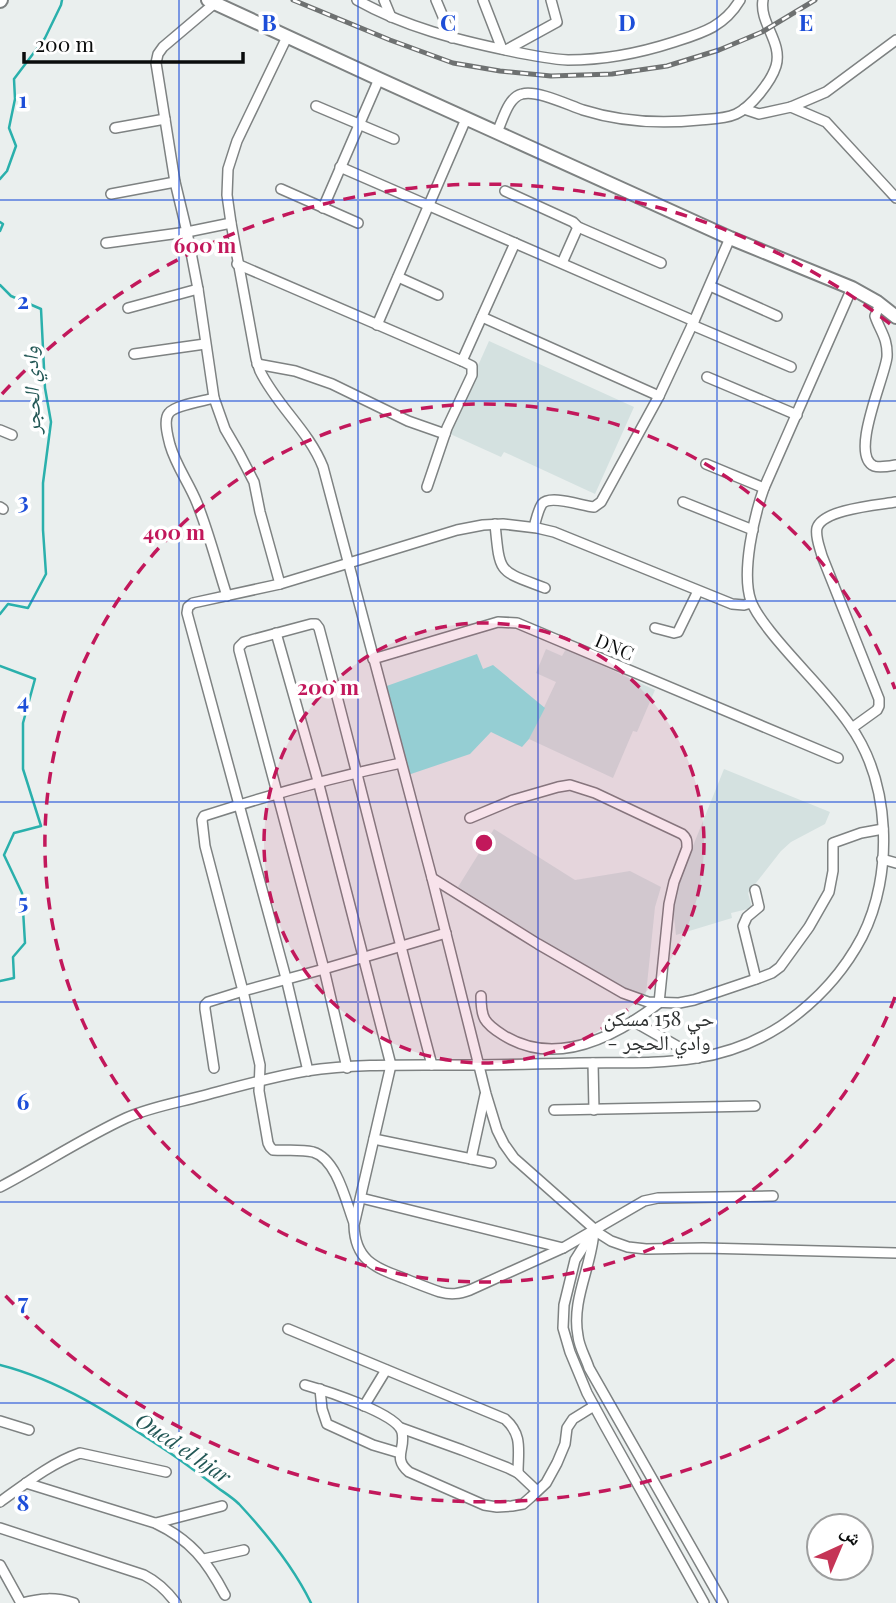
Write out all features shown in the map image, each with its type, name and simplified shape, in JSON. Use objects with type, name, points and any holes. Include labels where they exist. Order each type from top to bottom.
[{"type":"main road","points":[[212,1],[730,238],[852,288],[896,317]]},
{"type":"street","points":[[358,0],[391,17],[452,38],[533,56],[566,60],[604,58],[668,44],[700,33],[728,17],[740,0]]},
{"type":"street","points":[[384,0],[391,17]]},
{"type":"street","points":[[436,0],[452,38]]},
{"type":"street","points":[[483,0],[504,50]]},
{"type":"street","points":[[504,50],[557,22],[551,0]]},
{"type":"street","points":[[497,132],[513,99],[523,93],[609,117],[650,122],[675,123],[730,116],[750,104],[775,70],[777,63],[776,46],[763,13],[763,0]]},
{"type":"street","points":[[212,1],[158,54],[156,64],[175,182],[198,289],[214,398],[225,429],[254,482],[280,583]]},
{"type":"street","points":[[287,37],[230,161],[227,188],[237,264],[257,364],[267,385],[307,438],[323,467],[486,1094],[504,1144],[514,1158],[594,1229],[605,1238],[628,1247],[896,1253]]},
{"type":"street","points":[[744,109],[759,114],[791,107],[826,93],[895,42]]},
{"type":"street","points":[[323,208],[379,79]]},
{"type":"street","points":[[316,106],[394,139]]},
{"type":"street","points":[[791,107],[826,122],[896,198]]},
{"type":"street","points":[[115,128],[165,119]]},
{"type":"street","points":[[377,325],[467,119]]},
{"type":"street","points":[[340,167],[562,263],[791,367]]},
{"type":"street","points":[[110,194],[175,182]]},
{"type":"street","points":[[281,189],[358,223]]},
{"type":"street","points":[[505,191],[573,222],[578,228],[661,263]]},
{"type":"street","points":[[106,243],[230,223]]},
{"type":"street","points":[[562,263],[578,228]]},
{"type":"street","points":[[534,527],[542,504],[547,500],[594,508],[608,493],[659,396],[730,238]]},
{"type":"street","points":[[462,361],[515,243]]},
{"type":"street","points":[[237,264],[472,366],[473,372],[445,434],[427,487]]},
{"type":"street","points":[[398,276],[438,295]]},
{"type":"street","points":[[710,286],[776,316]]},
{"type":"street","points":[[0,1188],[124,1119],[147,1110],[260,1080],[308,1071],[391,1065],[593,1063],[688,1060],[713,1056],[764,1036],[803,1010],[827,988],[863,935],[873,910],[882,859],[883,829],[879,794],[874,775],[852,728],[764,624],[751,603],[747,584],[758,504],[852,288]]},
{"type":"street","points":[[128,308],[198,289]]},
{"type":"street","points":[[880,304],[875,316],[885,338],[886,361],[867,429],[865,447],[874,466],[896,465]]},
{"type":"street","points":[[482,317],[659,396]]},
{"type":"street","points":[[134,354],[205,344]]},
{"type":"street","points":[[257,364],[295,371],[332,384],[408,421],[445,434]]},
{"type":"street","points":[[707,377],[797,415]]},
{"type":"street","points":[[214,398],[171,411],[167,417],[167,426],[170,444],[197,502],[227,596]]},
{"type":"street","points":[[0,430],[12,435]]},
{"type":"street","points":[[706,464],[764,488]]},
{"type":"street","points":[[683,502],[753,530]]},
{"type":"street","points":[[852,728],[877,710],[880,706],[879,699],[822,556],[817,529],[822,521],[829,517],[854,509],[896,502]]},
{"type":"street","points":[[495,524],[499,558],[505,570],[545,588]]},
{"type":"street","points":[[308,1071],[188,607],[193,603],[280,583],[457,530],[495,524],[522,525],[554,532],[698,591],[737,605],[751,603]]},
{"type":"street","points":[[655,628],[678,632],[698,591]]},
{"type":"street","name":"DNC","points":[[373,659],[498,622],[517,623],[838,758]]},
{"type":"street","points":[[347,1068],[324,969],[239,650],[244,642],[311,624],[316,624],[319,628],[432,1065]]},
{"type":"street","points":[[276,633],[318,781],[391,1065],[354,1225]]},
{"type":"street","points":[[401,763],[278,792],[204,816],[201,822],[260,1065],[259,1093],[271,1149],[314,1153],[326,1160],[336,1176],[354,1225],[357,1245],[369,1262],[379,1269],[450,1295],[470,1290],[563,1248],[639,1203],[651,1199],[773,1196]]},
{"type":"street","points":[[470,818],[513,800],[573,785],[685,837],[687,848],[668,904],[659,1003]]},
{"type":"street","points":[[432,878],[615,989],[633,998],[659,1003],[680,1003],[772,973],[785,961],[809,927],[831,886],[833,843],[883,829]]},
{"type":"street","points":[[882,859],[896,863]]},
{"type":"street","points":[[755,890],[759,908],[747,917],[743,926],[756,979]]},
{"type":"street","points":[[214,1069],[205,1005],[211,1001],[446,933]]},
{"type":"street","points":[[481,996],[483,1017],[490,1026],[516,1042],[536,1049],[556,1049],[596,1041],[659,1003]]},
{"type":"street","points":[[633,1021],[698,1058]]},
{"type":"street","points":[[593,1063],[594,1110]]},
{"type":"street","points":[[471,1159],[486,1094]]},
{"type":"street","points":[[554,1110],[755,1106]]},
{"type":"street","points":[[374,1139],[491,1163]]},
{"type":"street","points":[[361,1198],[563,1248]]},
{"type":"street","points":[[594,1229],[575,1260],[564,1305],[564,1328],[570,1352],[594,1406],[704,1603]]},
{"type":"street","points":[[594,1229],[593,1244],[578,1304],[578,1336],[589,1368],[723,1603]]},
{"type":"street","points":[[288,1329],[505,1419],[518,1435],[518,1473]]},
{"type":"street","points":[[365,1406],[386,1370]]},
{"type":"street","points":[[305,1385],[365,1406],[401,1428],[518,1473],[537,1491]]},
{"type":"street","points":[[320,1389],[327,1424],[373,1445],[400,1453]]},
{"type":"street","points":[[401,1428],[400,1461],[404,1468],[484,1505],[497,1507],[523,1504],[546,1483],[565,1444],[567,1428],[578,1415],[594,1406]]},
{"type":"street","points":[[0,1421],[29,1430]]},
{"type":"street","points":[[0,1502],[26,1483],[80,1453],[166,1472]]},
{"type":"street","points":[[26,1483],[156,1523],[194,1548],[204,1559],[225,1595]]},
{"type":"street","points":[[156,1523],[222,1506]]},
{"type":"street","points":[[0,1528],[144,1576],[155,1581],[176,1603]]},
{"type":"street","points":[[204,1559],[244,1550]]},
{"type":"street","points":[[0,1565],[22,1603],[39,1598],[74,1603]]},
{"type":"street","points":[[690,1579],[706,1573]]},
{"type":"shaded area","points":[[489,341],[634,407],[595,494],[504,452],[501,457],[448,433]]},
{"type":"shaded area","points":[[546,649],[562,656],[566,649],[655,690],[637,732],[633,731],[613,778],[529,739],[556,682],[536,673]]},
{"type":"shaded area","points":[[477,654],[483,669],[493,665],[545,708],[529,739],[522,747],[491,732],[470,754],[405,776],[381,688]]},
{"type":"shaded area","points":[[724,769],[830,812],[825,824],[791,842],[781,851],[748,893],[752,908],[731,913],[732,918],[676,935],[672,898]]},
{"type":"shaded area","points":[[494,829],[575,880],[630,871],[661,887],[655,907],[646,994],[623,988],[458,887]]},
{"type":"waterway","name":"وادي الحجر","points":[[0,179],[7,171],[16,146],[9,128],[15,99],[14,79],[45,38],[62,0]]},
{"type":"waterway","name":"وادي الحجر","points":[[0,222],[3,224],[0,231]]},
{"type":"waterway","name":"وادي الحجر","points":[[0,285],[11,296],[41,309],[45,388],[51,422],[43,483],[46,574],[28,608],[8,604],[0,614]]},
{"type":"waterway","name":"وادي الحجر","points":[[0,666],[35,679],[23,723],[23,769],[41,826],[14,833],[4,855],[22,893],[25,943],[13,957],[14,978],[0,981]]},
{"type":"waterway","name":"Oued el hjar","points":[[0,1365],[46,1381],[89,1402],[170,1453],[232,1498],[279,1551],[311,1603]]},
{"type":"railway","points":[[293,0],[453,63],[551,76],[612,74],[667,66],[719,50],[762,32],[815,0]]},
{"type":"district","name":"حي 158 مسكن - وادي الحجر","points":[[659,1029]]}]
